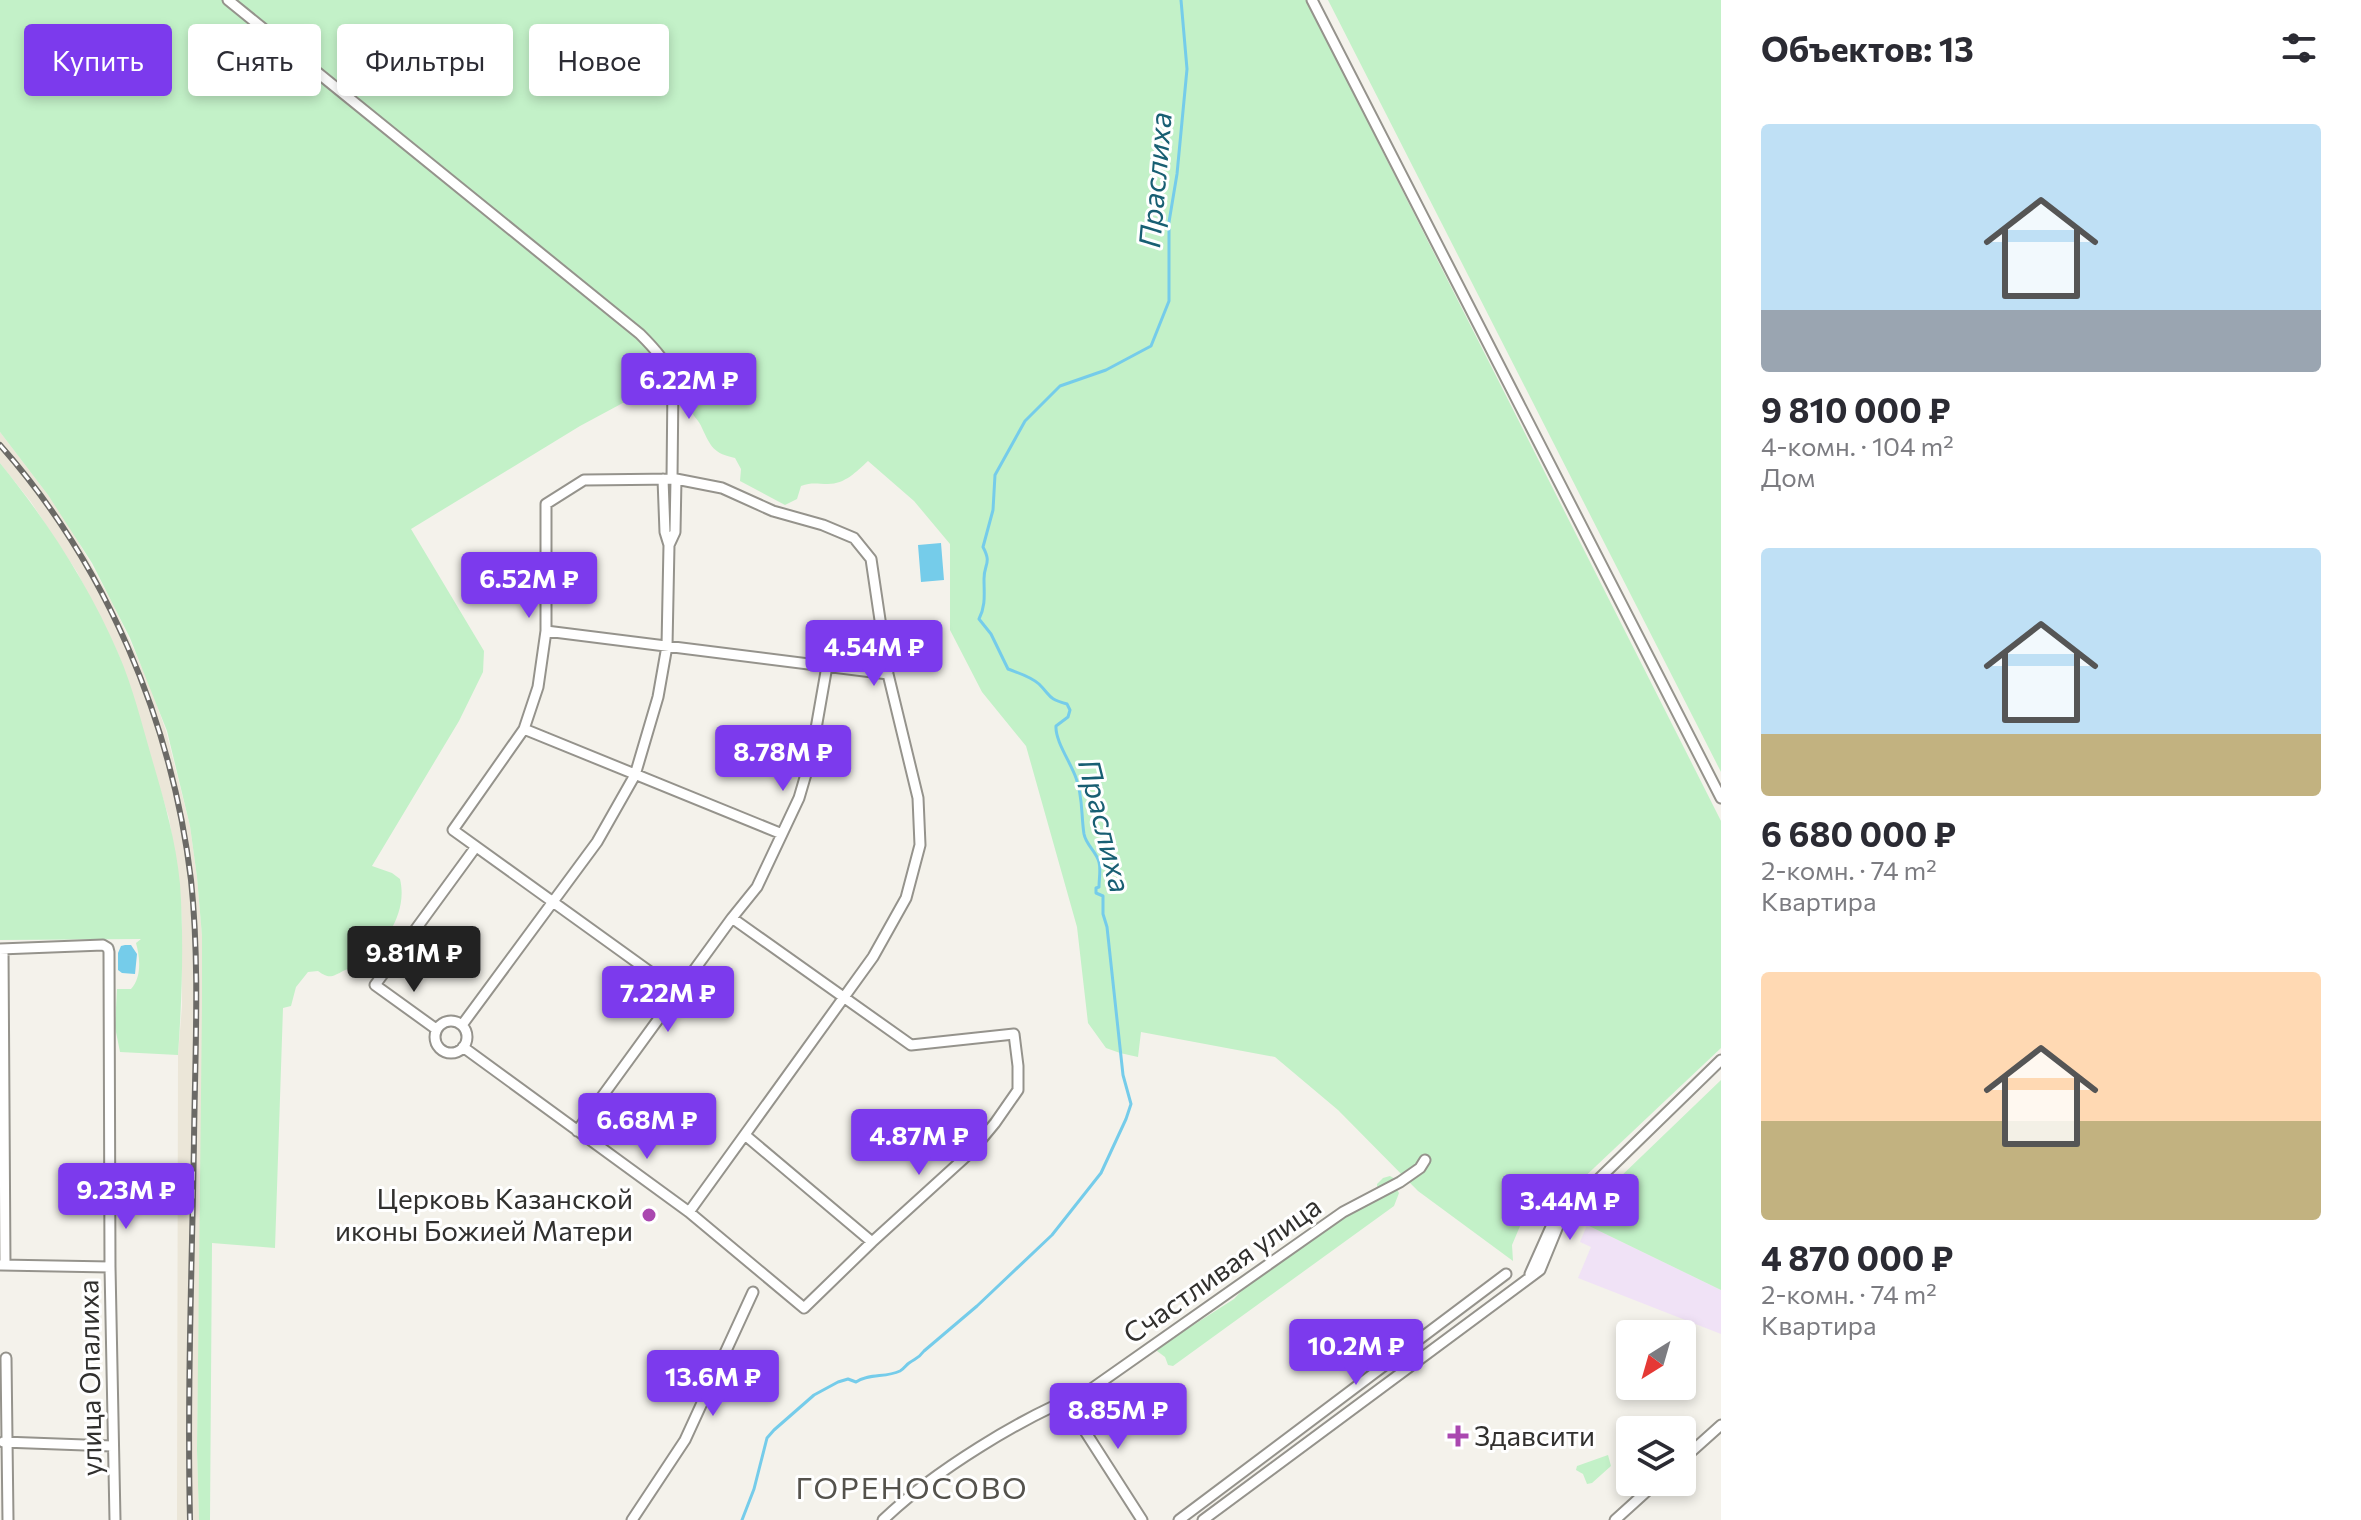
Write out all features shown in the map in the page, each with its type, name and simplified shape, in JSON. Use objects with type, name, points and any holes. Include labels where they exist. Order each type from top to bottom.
[{"type":"street","points":[[228,0],[640,334],[669,367],[673,382],[671,479],[675,532],[669,545],[667,646],[658,697],[635,775],[597,842],[462,1025]]},
{"type":"street","points":[[1312,0],[1721,798]]},
{"type":"street","points":[[678,992],[453,830],[524,729],[538,687],[546,631],[546,504],[584,480],[671,479],[722,488],[773,511],[823,525],[854,538],[871,559],[888,674],[918,798],[920,845],[906,898],[873,957],[689,1212]]},
{"type":"street","points":[[546,631],[888,674]]},
{"type":"street","points":[[577,1131],[757,887],[799,798],[811,757],[827,666]]},
{"type":"street","points":[[524,729],[782,834]]},
{"type":"street","points":[[436,1029],[375,985],[475,848]]},
{"type":"street","points":[[463,1047],[689,1212],[804,1308],[971,1152],[1018,1090],[1014,1034],[911,1045],[732,918]]},
{"type":"street","name":"улица Опалиха","points":[[2,949],[103,945],[108,948],[115,1520]]},
{"type":"street","points":[[2,949],[3,1265],[110,1267]]},
{"type":"street","points":[[453,1021],[462,1025],[467,1040],[463,1047],[455,1053],[438,1047],[434,1038],[436,1029],[443,1022],[453,1021]]},
{"type":"street","points":[[1203,1520],[1526,1282],[1555,1218],[1567,1210],[1721,1060]]},
{"type":"street","points":[[745,1135],[872,1242]]},
{"type":"street","name":"Счастливая улица","points":[[883,1520],[905,1499],[987,1444],[1065,1400],[1087,1392],[1343,1212],[1400,1182],[1420,1168],[1425,1160]]},
{"type":"street","points":[[1179,1520],[1506,1274]]},
{"type":"street","points":[[632,1520],[685,1440],[753,1292]]},
{"type":"street","points":[[6,1358],[3,1442],[8,1520]]},
{"type":"street","points":[[1065,1400],[1142,1520]]},
{"type":"street","points":[[1696,1447],[1721,1425]]},
{"type":"street","points":[[3,1442],[112,1446]]},
{"type":"street","points":[[1615,1520],[1642,1496]]},
{"type":"shaded area","points":[[0,432],[70,527],[113,604],[149,683],[166,731],[190,826],[202,936],[199,1520],[177,1520],[178,1055],[182,1006],[182,921],[169,818],[119,655],[77,572],[31,502],[0,463]]},
{"type":"shaded area","points":[[1587,1225],[1721,1290],[1721,1334],[1696,1324],[1696,1320],[1685,1320],[1578,1278],[1591,1247],[1580,1242]]},
{"type":"green space","points":[[0,0],[1306,0],[1721,821],[1721,1048],[1559,1201],[1544,1203],[1532,1198],[1512,1245],[1513,1261],[1418,1191],[1338,1110],[1275,1057],[1141,1032],[1138,1057],[1106,1048],[1088,1023],[1077,927],[1026,746],[982,692],[950,630],[950,544],[914,501],[868,461],[840,482],[801,486],[797,499],[785,505],[740,481],[741,469],[735,458],[714,448],[687,405],[692,387],[681,382],[660,383],[580,426],[411,529],[484,651],[483,672],[459,721],[372,866],[400,879],[401,904],[387,937],[364,966],[330,976],[318,971],[308,972],[296,987],[291,1006],[283,1008],[275,1248],[212,1243],[210,1520],[199,1520],[202,936],[190,826],[167,731],[130,638],[92,563],[48,495],[0,432]]},
{"type":"green space","points":[[1328,0],[1721,0],[1721,772]]},
{"type":"green space","points":[[0,463],[81,579],[119,655],[137,706],[173,836],[178,868],[182,948],[178,1055],[120,1052],[115,1027],[117,989],[131,989],[135,984],[139,967],[136,943],[141,939],[0,940]]},
{"type":"green space","points":[[1721,1080],[1721,1290],[1587,1225],[1584,1219],[1591,1205]]},
{"type":"green space","points":[[1390,1176],[1395,1179],[1394,1185],[1399,1193],[1394,1206],[1173,1366],[1168,1365],[1165,1357],[1157,1351],[1159,1347],[1234,1299],[1246,1286],[1344,1218],[1378,1198],[1377,1184]]},
{"type":"green space","points":[[1608,1455],[1611,1466],[1587,1484],[1583,1474],[1576,1470],[1577,1466]]},
{"type":"water","points":[[941,543],[944,580],[921,582],[918,545]]},
{"type":"water","points":[[131,945],[137,954],[135,974],[122,973],[118,970],[118,953],[121,946]]},
{"type":"waterway","name":"Праслиха","points":[[742,1520],[754,1489],[767,1438],[774,1430],[814,1395],[838,1382],[848,1379],[856,1382],[901,1370],[977,1306],[1052,1235],[1101,1173],[1131,1104],[1123,1075],[1103,896],[1096,893],[1100,865],[1085,838],[1078,785],[1056,732],[1056,726],[1068,717],[1070,710],[1067,704],[1053,698],[1035,681],[1008,669],[991,634],[979,619],[984,604],[987,560],[983,547],[993,510],[995,475],[1025,421],[1060,386],[1106,370],[1151,346],[1169,301],[1169,222],[1187,69],[1181,0]]},
{"type":"railway","points":[[0,445],[72,541],[102,593],[150,704],[182,821],[194,912],[196,977],[189,1377],[190,1520]]},
{"type":"place","name":"Церковь Казанской иконы Божией Матери","points":[[649,1215]]},
{"type":"place","name":"Здавсити","points":[[1458,1436]]},
{"type":"district","name":"ГОРЕНОСОВО","points":[[912,1489]]}]
